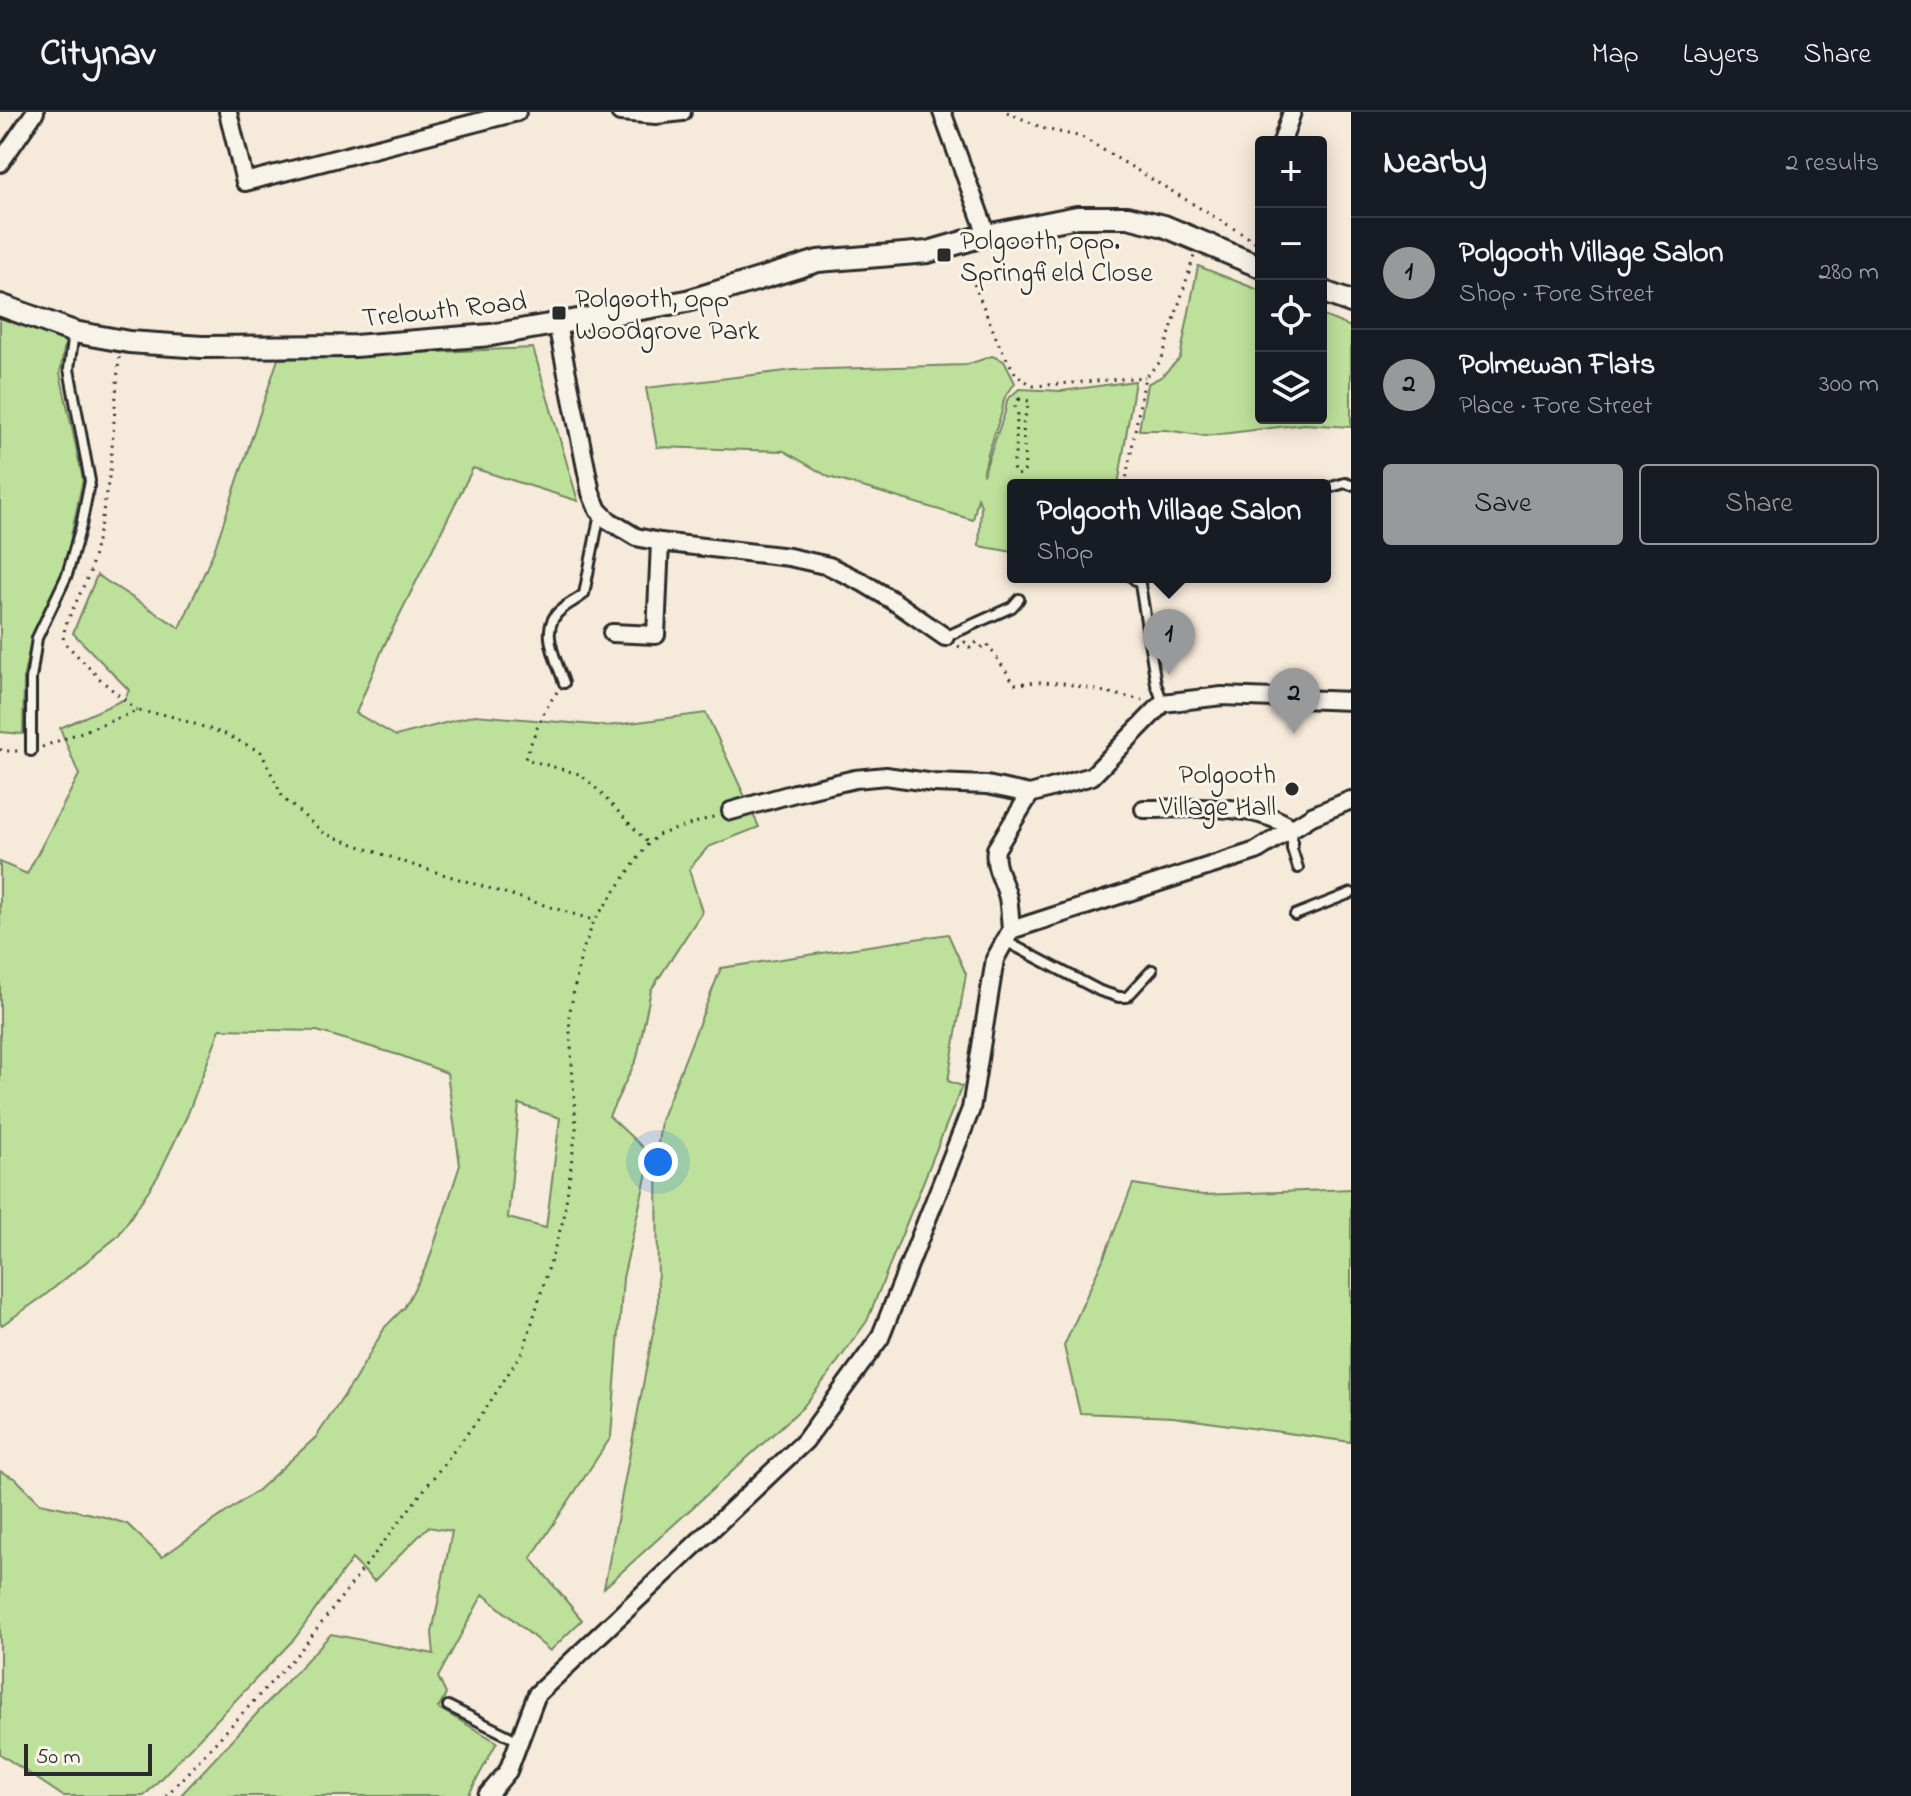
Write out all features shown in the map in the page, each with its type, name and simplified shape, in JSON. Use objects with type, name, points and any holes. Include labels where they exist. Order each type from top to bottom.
[{"type":"street","points":[[0,163],[35,112]]},
{"type":"street","points":[[228,112],[245,182],[517,112]]},
{"type":"street","points":[[620,112],[656,115],[682,112]]},
{"type":"street","points":[[942,112],[987,235]]},
{"type":"street","points":[[1284,136],[1292,112]]},
{"type":"street","name":"Trelowth Road","points":[[0,305],[74,332],[121,341],[202,347],[355,346],[491,335],[687,301],[818,261],[928,252],[987,235],[1077,217],[1128,217],[1164,226],[1255,264]]},
{"type":"street","points":[[1327,293],[1351,302]]},
{"type":"street","points":[[557,324],[591,493],[600,512],[608,520],[636,537],[660,542],[789,557],[829,566],[892,600],[945,637]]},
{"type":"street","points":[[612,633],[656,635],[660,542]]},
{"type":"street","points":[[731,811],[855,779],[886,776],[934,783],[987,785],[1030,794],[1092,776],[1163,703],[1222,696],[1351,701]]},
{"type":"street","points":[[487,1796],[508,1771],[537,1694],[805,1441],[880,1338],[971,1109],[995,959],[1008,936],[1008,896],[998,874],[996,849],[1030,794]]},
{"type":"street","points":[[1008,936],[1256,851],[1312,816],[1351,800]]},
{"type":"street","points":[[1144,809],[1206,808],[1248,812],[1282,821],[1292,828]]},
{"type":"lane","points":[[31,751],[31,679],[37,638],[67,575],[90,481],[69,369],[74,332]]},
{"type":"lane","points":[[1331,487],[1345,483],[1351,485]]},
{"type":"lane","points":[[564,683],[553,652],[550,629],[556,614],[584,594],[600,512]]},
{"type":"lane","points":[[1139,583],[1156,684],[1163,703]]},
{"type":"lane","points":[[945,637],[1012,607],[1019,599]]},
{"type":"lane","points":[[1292,828],[1292,849],[1298,868]]},
{"type":"lane","points":[[1295,915],[1351,893]]},
{"type":"lane","points":[[1008,936],[1100,991],[1119,997],[1127,997],[1152,970]]},
{"type":"lane","points":[[448,1706],[519,1741]]},
{"type":"path","points":[[1007,112],[1045,129],[1082,137],[1255,241]]},
{"type":"path","points":[[1126,479],[1145,377],[1161,361],[1199,241]]},
{"type":"path","points":[[957,244],[1000,347],[1017,376],[1034,386],[1145,377]]},
{"type":"path","points":[[121,341],[110,472],[101,523],[90,572],[65,626],[63,641],[137,711]]},
{"type":"path","points":[[1019,399],[1024,399],[1029,401],[1023,425],[1025,470],[1017,475],[1013,467],[1015,450],[1018,415],[1015,406],[1019,399]]},
{"type":"path","points":[[982,647],[987,644],[1015,684],[1063,683],[1163,703]]},
{"type":"path","points":[[564,683],[548,704],[525,759],[579,774],[648,844]]},
{"type":"path","points":[[0,749],[31,751],[137,711],[167,715],[225,734],[261,752],[283,798],[325,834],[413,865],[594,921]]},
{"type":"path","points":[[166,1796],[300,1651],[483,1413],[524,1349],[564,1217],[576,1129],[569,1016],[581,955],[594,921],[648,844],[658,835],[731,811]]},
{"type":"green space","points":[[1198,266],[1255,289],[1255,424],[1304,424],[1205,436],[1166,430],[1139,430],[1147,384],[1161,377],[1180,358]]},
{"type":"green space","points":[[0,313],[66,337],[60,373],[83,479],[64,570],[33,633],[24,674],[23,734],[0,732]]},
{"type":"green space","points":[[1327,317],[1351,327],[1351,427],[1304,424],[1327,424]]},
{"type":"green space","points":[[533,348],[578,501],[473,468],[383,648],[356,713],[396,736],[475,715],[607,726],[706,713],[759,827],[708,847],[689,869],[702,912],[651,990],[637,1058],[609,1116],[651,1155],[623,1278],[611,1437],[531,1558],[582,1620],[550,1651],[483,1594],[438,1677],[446,1694],[438,1708],[497,1742],[468,1796],[180,1796],[331,1634],[434,1654],[432,1633],[452,1531],[428,1527],[374,1581],[352,1559],[295,1638],[144,1796],[63,1796],[0,1754],[0,1471],[16,1479],[40,1503],[127,1524],[162,1557],[258,1490],[316,1437],[354,1381],[385,1327],[404,1308],[428,1263],[460,1165],[447,1073],[317,1031],[220,1029],[187,1116],[158,1176],[118,1236],[44,1296],[2,1325],[0,1323],[0,862],[27,874],[79,775],[60,728],[125,699],[129,690],[73,633],[97,575],[180,628],[214,551],[278,359]],"holes":[[[519,1104],[560,1118],[546,1228],[508,1218]]]},
{"type":"green space","points":[[992,356],[1004,361],[1015,383],[1004,399],[983,475],[1007,400],[1019,389],[1062,391],[1135,381],[1119,479],[1007,479],[1007,551],[979,546],[981,506],[978,498],[973,520],[829,477],[784,451],[657,447],[646,388],[794,370],[966,365]]},
{"type":"green space","points":[[948,934],[966,974],[948,1081],[962,1086],[867,1321],[803,1407],[604,1588],[658,1307],[657,1152],[661,1120],[721,968]]},
{"type":"green space","points":[[1133,1184],[1203,1195],[1351,1189],[1351,1442],[1173,1417],[1080,1413],[1064,1346]]},
{"type":"place","name":"Polgooth, opp. Springfield Close","points":[[944,255]]},
{"type":"place","name":"Polgooth, opp Woodgrove Park","points":[[559,313]]},
{"type":"place","name":"Polgooth Village Salon","points":[[1169,675]]},
{"type":"place","name":"Polmewan Flats","points":[[1294,734]]},
{"type":"place","name":"Polgooth Village Hall","points":[[1292,789]]}]
